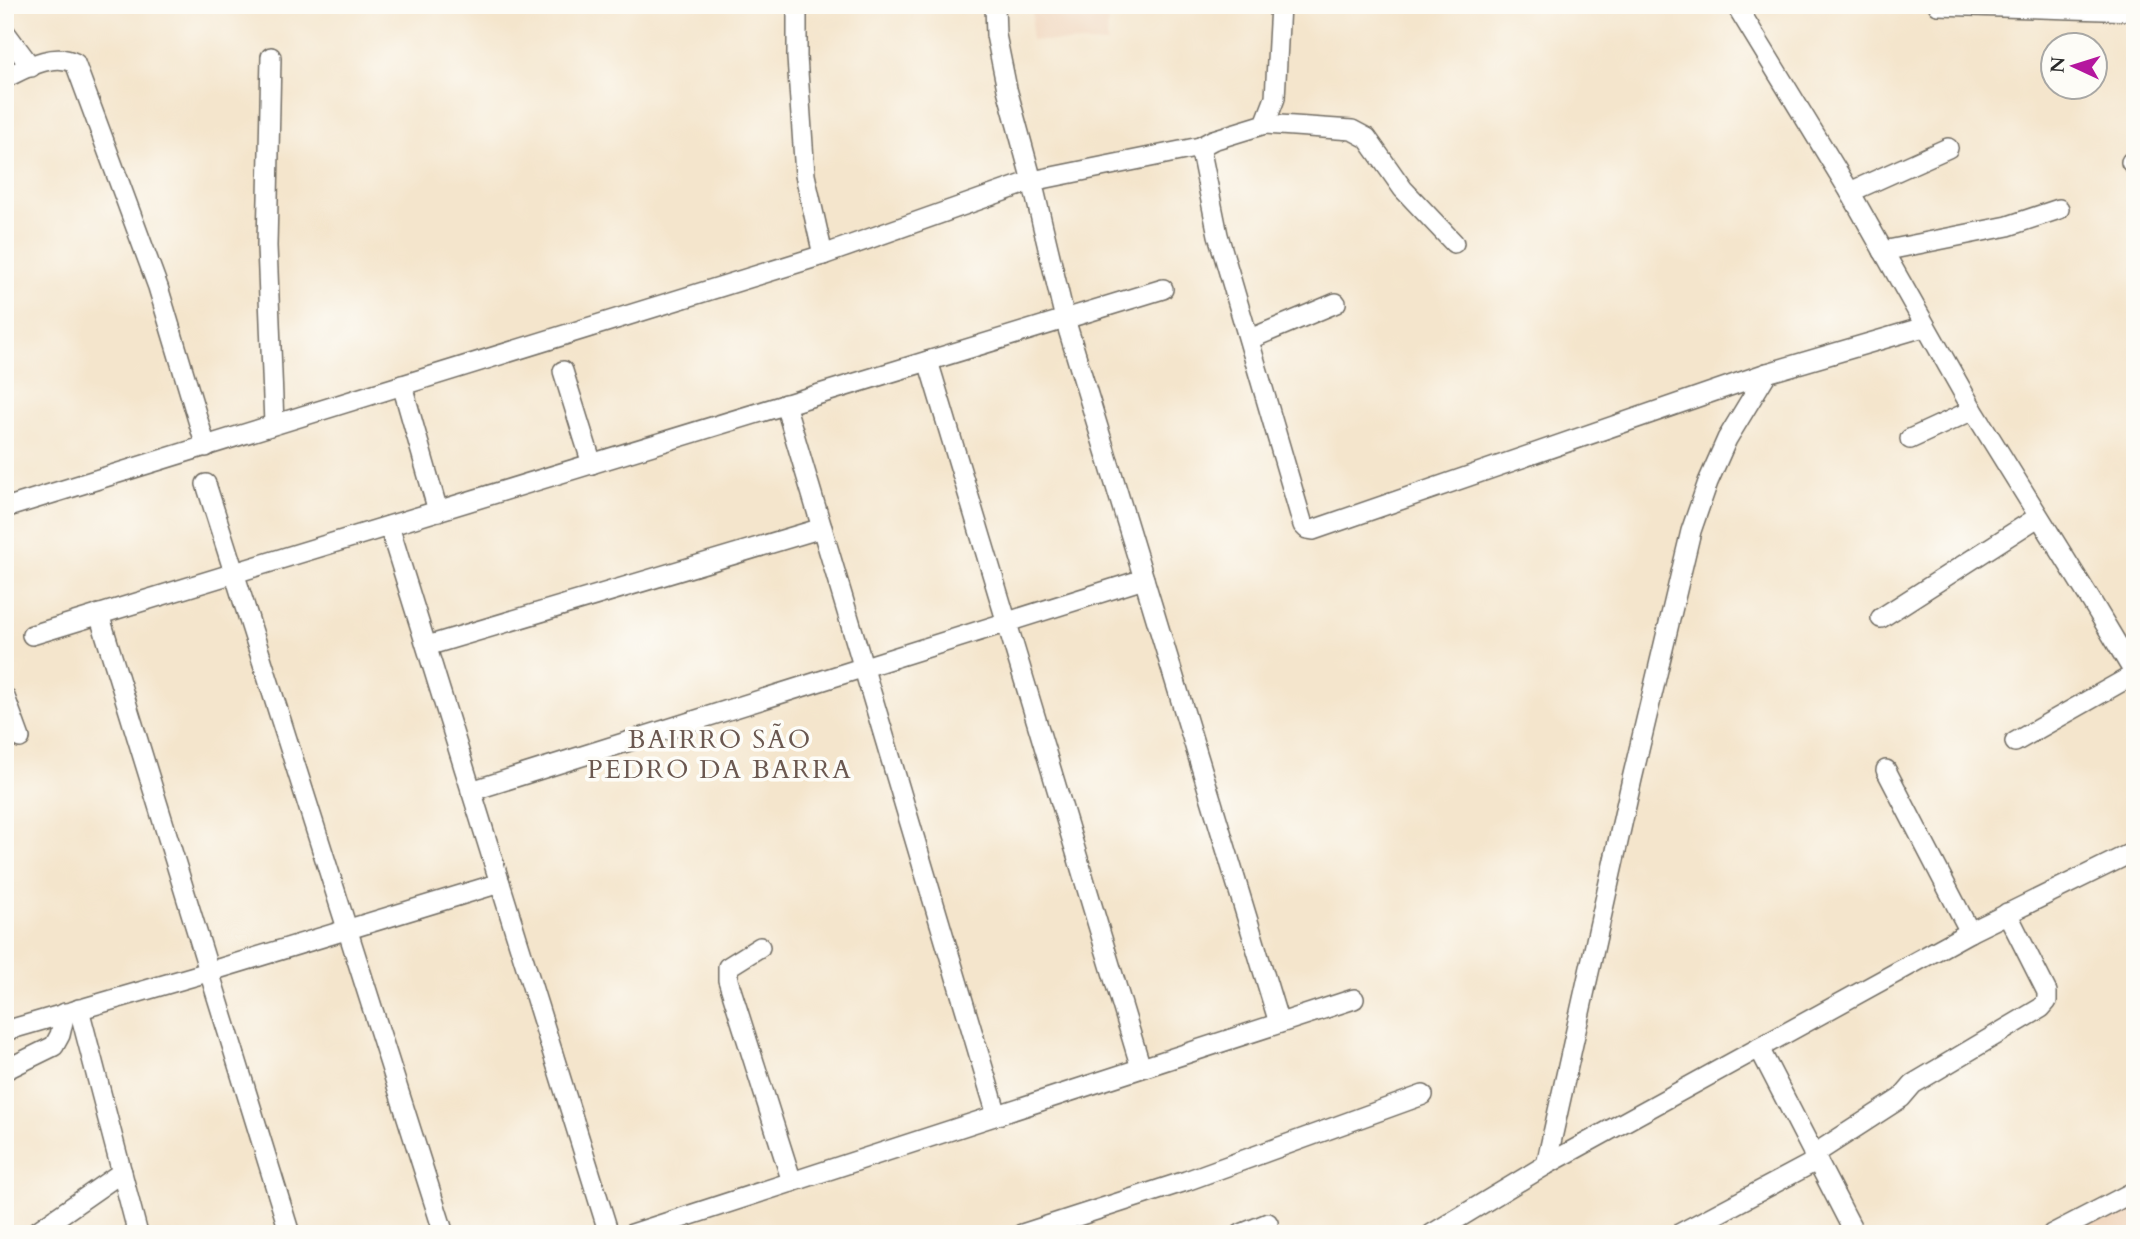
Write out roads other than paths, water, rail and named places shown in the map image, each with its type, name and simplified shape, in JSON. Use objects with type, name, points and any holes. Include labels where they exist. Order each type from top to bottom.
[{"type":"street","points":[[797,5],[797,57],[805,175],[823,255]]},
{"type":"street","points":[[995,5],[996,35],[1007,89],[1065,319],[1279,1023]]},
{"type":"street","points":[[1265,124],[1275,98],[1280,5]]},
{"type":"street","points":[[1737,5],[1850,192],[1973,410],[2135,674],[2015,742]]},
{"type":"street","points":[[1938,5],[2135,11]]},
{"type":"street","points":[[5,32],[31,66]]},
{"type":"street","points":[[271,57],[267,246],[274,424]]},
{"type":"street","points":[[5,78],[31,66],[56,59],[68,59],[75,63],[158,288],[206,447]]},
{"type":"street","points":[[5,508],[823,255],[1032,181],[1200,147],[1213,140],[1265,124],[1352,130],[1360,133],[1367,138],[1403,189],[1454,243]]},
{"type":"street","points":[[1200,147],[1218,235],[1303,525],[1307,529],[1312,530],[1767,373],[1924,327]]},
{"type":"street","points":[[1850,192],[1948,148]]},
{"type":"street","points":[[1883,251],[2008,226],[2059,209]]},
{"type":"street","points":[[32,635],[1163,289]]},
{"type":"street","points":[[1250,339],[1336,303]]},
{"type":"street","points":[[928,361],[1141,1068]]},
{"type":"street","points":[[563,371],[592,464]]},
{"type":"street","points":[[1546,1165],[1632,779],[1691,531],[1727,439],[1767,373]]},
{"type":"street","points":[[402,385],[438,511]]},
{"type":"street","points":[[785,404],[998,1115]]},
{"type":"street","points":[[1910,439],[1973,410]]},
{"type":"street","points":[[206,484],[444,1234]]},
{"type":"street","points":[[1881,618],[2038,517]]},
{"type":"street","points":[[389,526],[610,1234]]},
{"type":"street","points":[[426,646],[822,528]]},
{"type":"street","points":[[471,791],[1144,579]]},
{"type":"street","points":[[99,614],[290,1234]]},
{"type":"street","points":[[5,697],[20,738]]},
{"type":"street","points":[[1886,770],[1970,932]]},
{"type":"street","points":[[1441,1231],[1546,1165],[1970,932],[2135,851]]},
{"type":"street","points":[[5,1031],[500,883]]},
{"type":"street","points":[[1679,1234],[1814,1158],[1900,1098],[1913,1084],[2041,1008],[2047,1001],[2047,992],[2007,913]]},
{"type":"street","points":[[760,947],[728,967],[728,980],[792,1182]]},
{"type":"street","points":[[632,1234],[1354,999]]},
{"type":"street","points":[[5,1070],[54,1046],[72,1011]]},
{"type":"street","points":[[72,1011],[122,1172],[138,1234]]},
{"type":"street","points":[[1759,1048],[1854,1234]]},
{"type":"street","points":[[1022,1234],[1186,1181],[1423,1095]]},
{"type":"street","points":[[33,1234],[122,1172]]},
{"type":"street","points":[[2052,1234],[2135,1191]]},
{"type":"street","points":[[1241,1234],[1268,1223]]},
{"type":"district","name":"BAIRRO SÃO PEDRO DA BARRA","points":[[720,754]]}]
